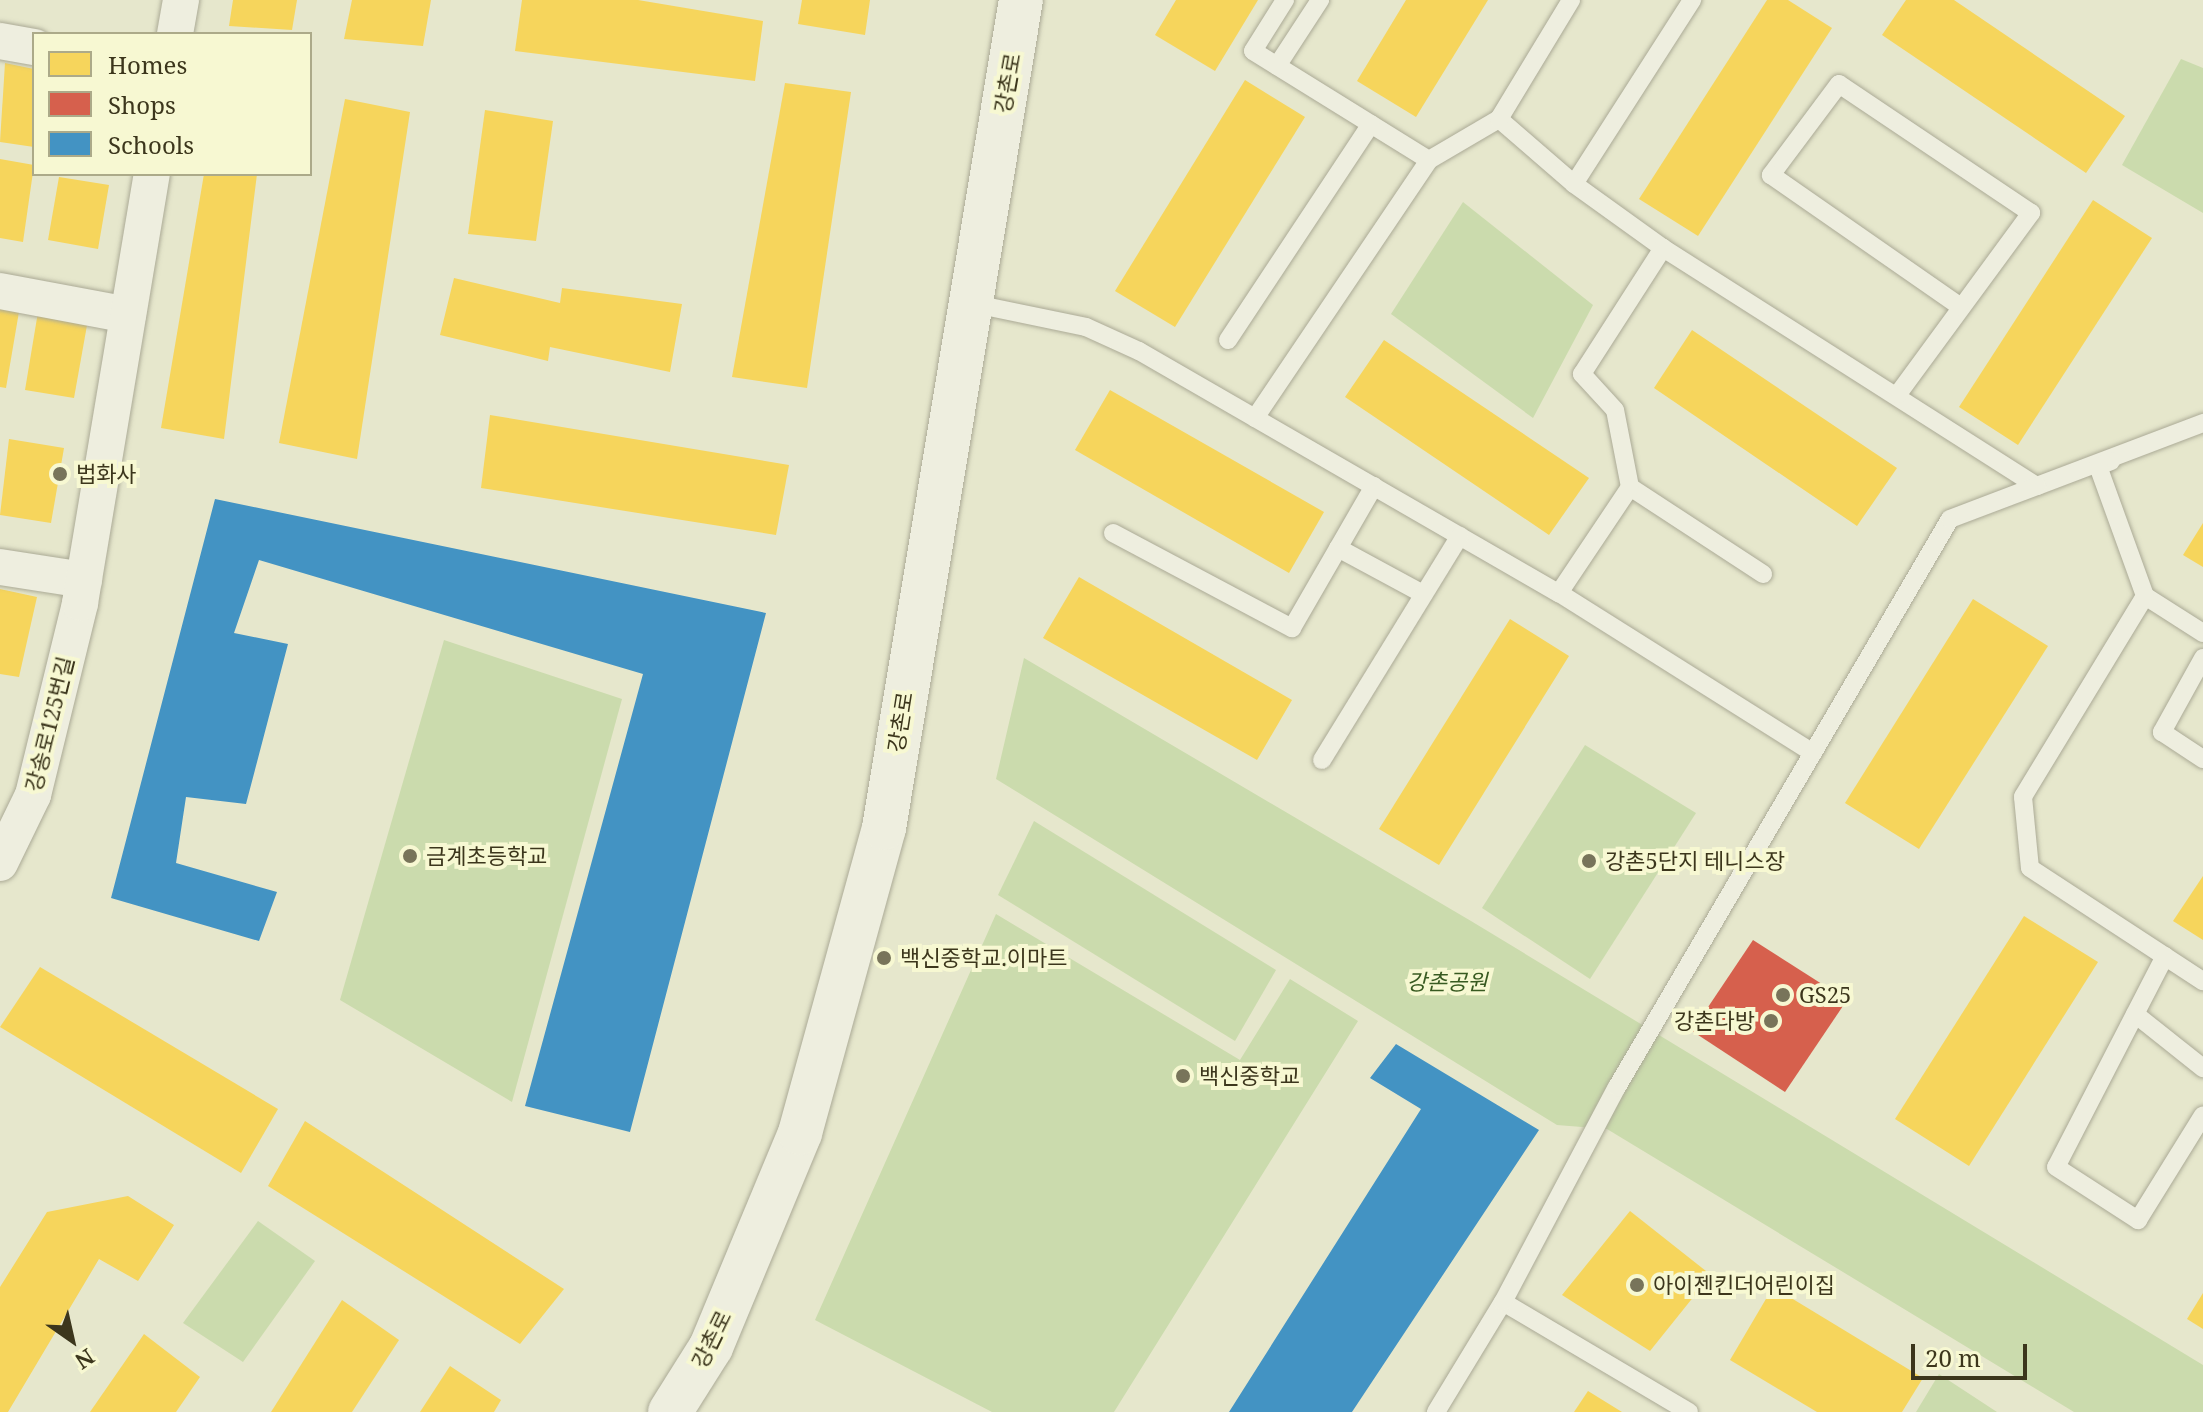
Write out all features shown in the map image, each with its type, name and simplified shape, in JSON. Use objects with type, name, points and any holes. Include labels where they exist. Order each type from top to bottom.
[{"type":"main road","name":"강촌로","points":[[670,1412],[711,1347],[800,1133],[884,828],[1021,0]]},
{"type":"street","points":[[175,32],[181,0]]},
{"type":"street","points":[[0,41],[32,47]]},
{"type":"street","name":"강송로125번길","points":[[0,863],[33,795],[84,580],[152,176]]},
{"type":"street","points":[[0,291],[128,315]]},
{"type":"street","points":[[0,567],[84,580]]},
{"type":"lane","points":[[1285,0],[1253,51],[1429,160]]},
{"type":"lane","points":[[1277,66],[1320,0]]},
{"type":"lane","points":[[1255,418],[1429,160],[1499,119],[1571,0]]},
{"type":"lane","points":[[1574,184],[1692,0]]},
{"type":"lane","points":[[1898,394],[2031,213],[1839,84],[1771,175],[1961,307]]},
{"type":"lane","points":[[1499,119],[1574,184],[1663,248],[1898,394],[2037,486]]},
{"type":"lane","points":[[1228,340],[1371,124]]},
{"type":"lane","points":[[1559,593],[1630,487],[1615,410],[1582,374],[1663,248]]},
{"type":"lane","points":[[970,303],[1086,327],[1255,418],[1559,593],[1813,753]]},
{"type":"lane","points":[[1436,1412],[1503,1302],[1617,1087],[1950,519],[2203,424]]},
{"type":"lane","points":[[2203,424],[2098,466],[2145,596],[2203,633]]},
{"type":"lane","points":[[1113,533],[1292,628],[1374,486]]},
{"type":"lane","points":[[1630,487],[1763,574]]},
{"type":"lane","points":[[1322,760],[1460,536]]},
{"type":"lane","points":[[1338,548],[1423,594]]},
{"type":"lane","points":[[2145,596],[2023,797],[2030,868],[2203,981]]},
{"type":"lane","points":[[2203,658],[2162,732],[2203,759]]},
{"type":"lane","points":[[2165,956],[2056,1167],[2138,1220],[2203,1115]]},
{"type":"lane","points":[[2135,1014],[2203,1068]]},
{"type":"lane","points":[[1503,1302],[1689,1412]]},
{"type":"green space","points":[[2181,59],[2203,68],[2203,213],[2122,165]]},
{"type":"green space","points":[[1463,202],[1593,305],[1533,418],[1391,314]]},
{"type":"green space","points":[[444,640],[622,699],[512,1102],[340,1000]]},
{"type":"green space","name":"강촌공원","points":[[1024,658],[1471,921],[2203,1365],[2203,1412],[2074,1412],[1607,1129],[1557,1125],[996,779]]},
{"type":"green space","name":"강촌5단지 테니스장","points":[[1585,745],[1696,813],[1590,979],[1482,908]]},
{"type":"green space","points":[[1034,821],[1276,970],[1235,1041],[998,895]]},
{"type":"green space","points":[[996,914],[1240,1060],[1290,979],[1358,1021],[1114,1412],[992,1412],[815,1320]]},
{"type":"green space","points":[[258,1221],[315,1261],[243,1362],[183,1323]]},
{"type":"green space","points":[[1939,1374],[1997,1412],[1916,1412]]},
{"type":"building: Homes","points":[[233,0],[297,0],[292,30],[229,26]]},
{"type":"building: Homes","points":[[352,0],[431,0],[423,46],[344,39]]},
{"type":"building: Homes","points":[[522,0],[638,0],[763,21],[755,81],[515,51]]},
{"type":"building: Homes","points":[[802,0],[870,0],[865,35],[798,24]]},
{"type":"building: Homes","points":[[1176,0],[1258,0],[1215,71],[1155,35]]},
{"type":"building: Homes","points":[[1406,0],[1488,0],[1416,117],[1357,81]]},
{"type":"building: Homes","points":[[1767,0],[1788,0],[1832,28],[1698,236],[1639,199]]},
{"type":"building: Homes","points":[[1906,0],[1954,0],[2125,116],[2086,173],[1882,35]]},
{"type":"building: Homes","points":[[5,63],[32,69],[32,147],[0,142]]},
{"type":"building: Homes","points":[[1245,80],[1305,117],[1175,327],[1115,291]]},
{"type":"building: Homes","points":[[785,83],[851,92],[807,388],[732,377]]},
{"type":"building: Homes","points":[[345,99],[410,112],[357,459],[279,443]]},
{"type":"building: Homes","points":[[485,110],[553,121],[536,241],[468,234]]},
{"type":"building: Homes","points":[[0,159],[32,165],[23,242],[0,238]]},
{"type":"building: Homes","points":[[204,176],[257,176],[224,439],[161,428]]},
{"type":"building: Homes","points":[[59,177],[109,185],[98,249],[48,240]]},
{"type":"building: Homes","points":[[2093,200],[2152,238],[2018,445],[1959,407]]},
{"type":"building: Homes","points":[[454,278],[560,303],[562,288],[682,304],[670,372],[550,347],[548,361],[440,335]]},
{"type":"building: Homes","points":[[0,297],[21,300],[6,388],[0,387]]},
{"type":"building: Homes","points":[[39,306],[89,314],[74,398],[25,390]]},
{"type":"building: Homes","points":[[1692,330],[1897,468],[1857,526],[1654,388]]},
{"type":"building: Homes","points":[[1384,340],[1589,478],[1549,535],[1345,397]]},
{"type":"building: Homes","points":[[1110,390],[1324,512],[1289,573],[1075,450]]},
{"type":"building: Homes","points":[[490,415],[789,465],[776,535],[481,488]]},
{"type":"building: Homes","points":[[9,439],[64,448],[51,523],[0,515]]},
{"type":"building: Homes","points":[[2203,523],[2203,567],[2183,555]]},
{"type":"building: Homes","points":[[1079,577],[1292,700],[1257,760],[1043,638]]},
{"type":"building: Homes","points":[[0,589],[37,597],[19,677],[0,674]]},
{"type":"building: Homes","points":[[1973,599],[2048,646],[1919,849],[1845,803]]},
{"type":"building: Homes","points":[[1510,619],[1569,656],[1439,865],[1379,829]]},
{"type":"building: Homes","points":[[2203,876],[2203,940],[2173,921]]},
{"type":"building: Homes","points":[[2024,916],[2098,962],[1969,1166],[1895,1119]]},
{"type":"building: Homes","points":[[40,967],[278,1109],[241,1173],[0,1027]]},
{"type":"building: Homes","points":[[305,1121],[564,1289],[520,1344],[268,1186]]},
{"type":"building: Homes","points":[[128,1196],[174,1225],[138,1281],[99,1259],[8,1412],[0,1412],[0,1287],[47,1212]]},
{"type":"building: Homes","name":"아이젠킨더어린이집","points":[[1630,1211],[1711,1275],[1650,1351],[1562,1295]]},
{"type":"building: Homes","points":[[1773,1287],[1923,1378],[1902,1412],[1817,1412],[1730,1360]]},
{"type":"building: Homes","points":[[2203,1293],[2203,1329],[2187,1319]]},
{"type":"building: Homes","points":[[342,1300],[399,1340],[352,1412],[271,1412]]},
{"type":"building: Homes","points":[[144,1334],[200,1377],[176,1412],[90,1412]]},
{"type":"building: Homes","points":[[450,1366],[501,1400],[494,1412],[420,1412]]},
{"type":"building: Homes","points":[[1588,1391],[1622,1412],[1574,1412]]},
{"type":"building: Shops","points":[[1753,940],[1847,1000],[1785,1092],[1692,1031]]},
{"type":"building: Schools","points":[[215,499],[766,613],[630,1132],[525,1106],[643,674],[259,560],[234,633],[288,644],[246,804],[186,797],[176,863],[277,892],[259,941],[111,898]]},
{"type":"building: Schools","points":[[1396,1044],[1539,1130],[1352,1412],[1229,1412],[1421,1109],[1370,1078]]},
{"type":"place","name":"법화사","points":[[60,474]]},
{"type":"place","name":"금계초등학교","points":[[410,856]]},
{"type":"place","name":"강촌5단지 테니스장","points":[[1589,861]]},
{"type":"place","name":"백신중학교.이마트","points":[[884,958]]},
{"type":"place","name":"GS25","points":[[1783,995]]},
{"type":"place","name":"강촌다방","points":[[1771,1021]]},
{"type":"place","name":"백신중학교","points":[[1183,1076]]},
{"type":"place","name":"아이젠킨더어린이집","points":[[1637,1285]]}]
